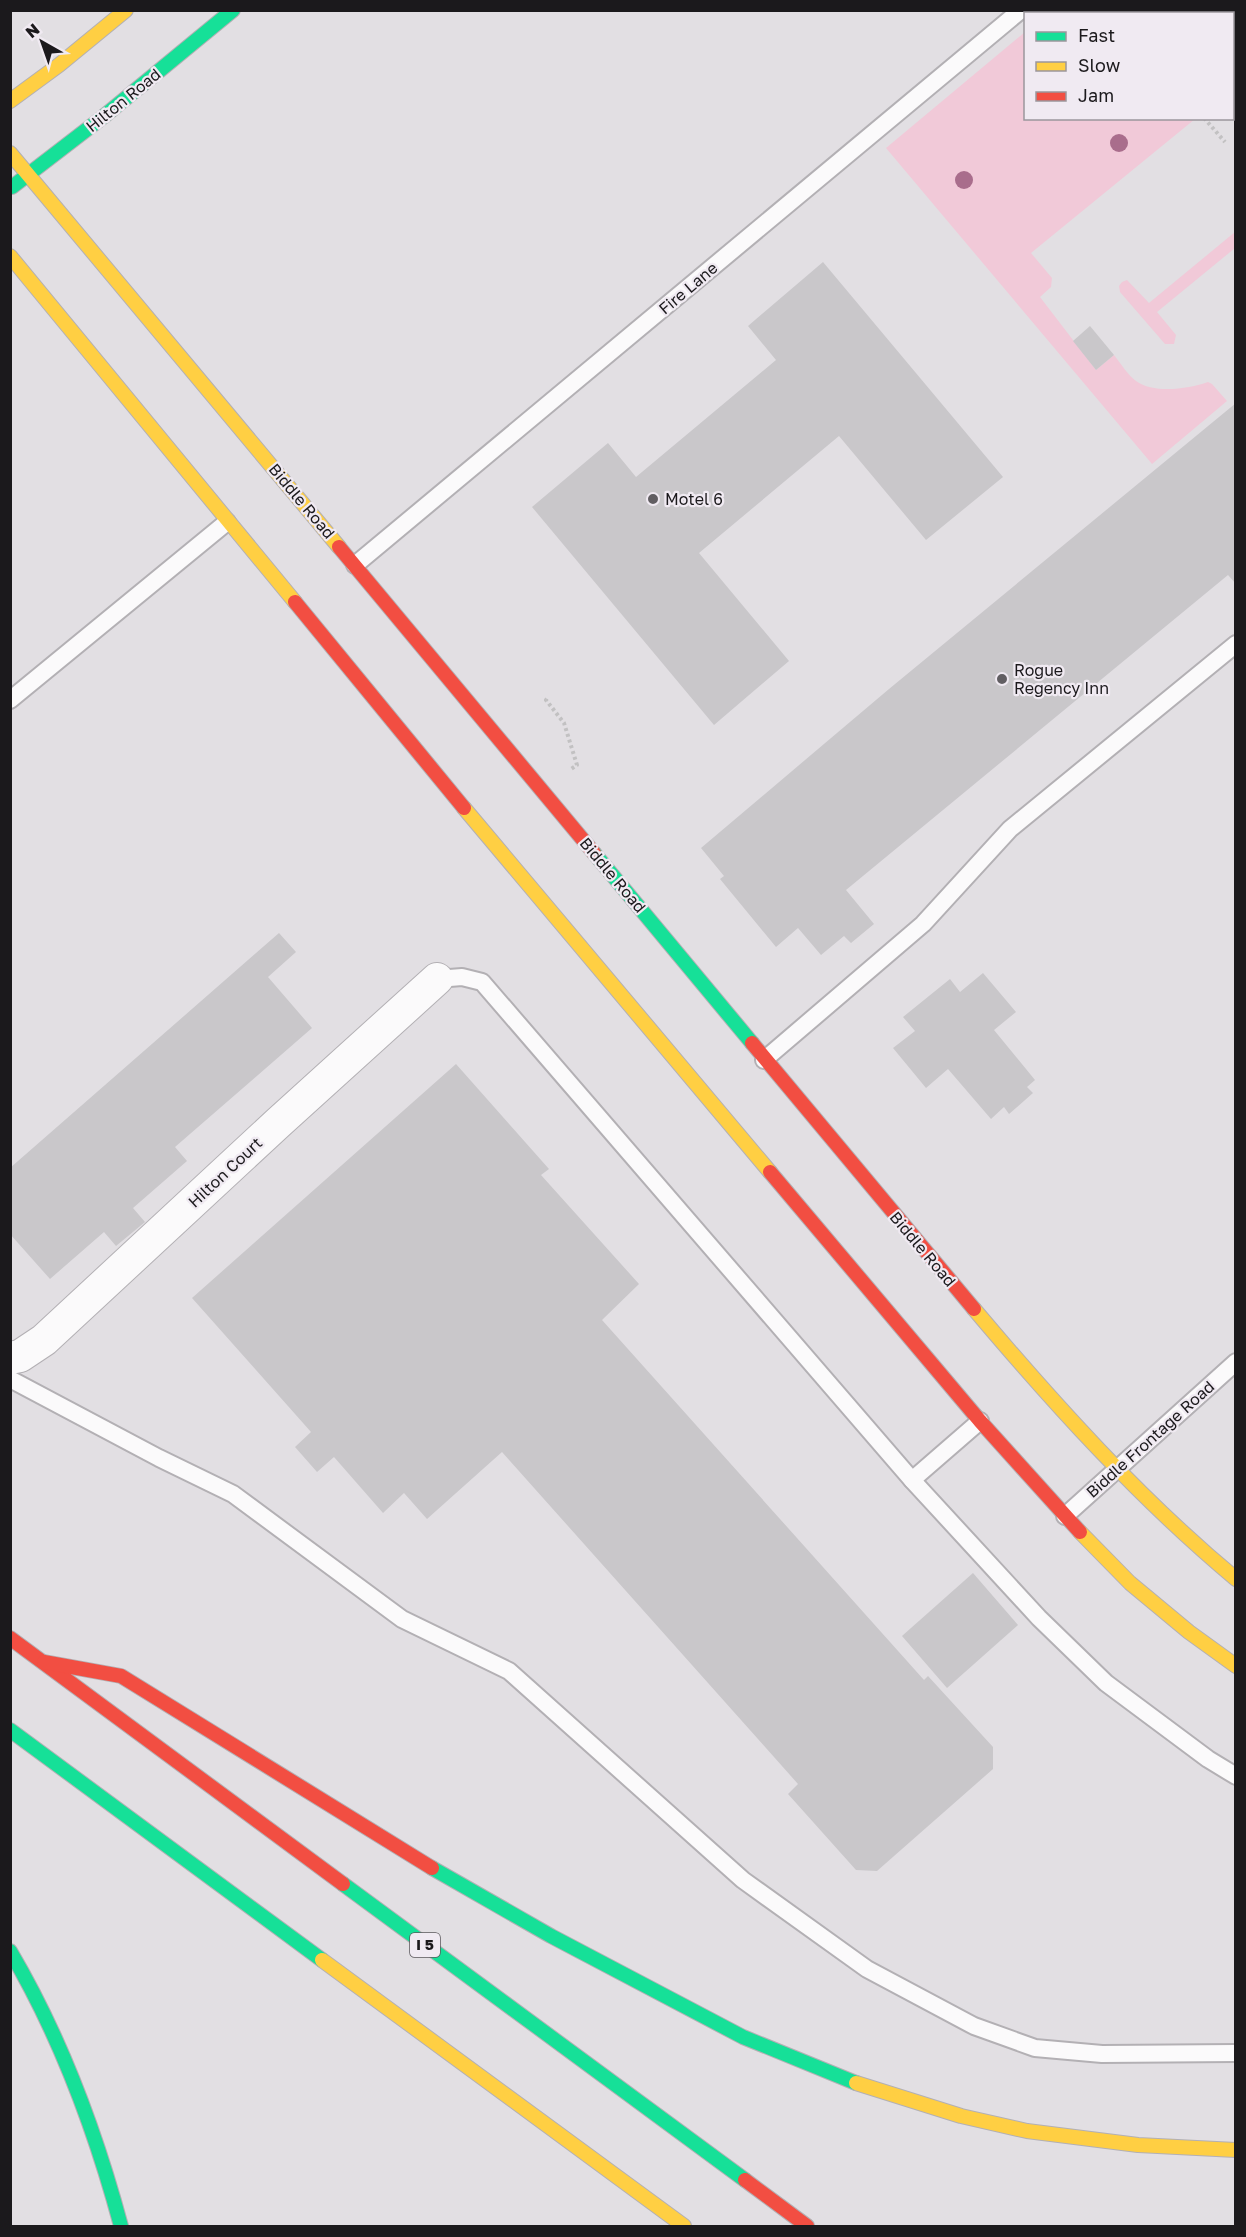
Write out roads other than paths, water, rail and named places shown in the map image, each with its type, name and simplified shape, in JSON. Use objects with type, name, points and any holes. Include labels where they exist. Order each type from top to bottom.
[{"type":"main road","points":[[10,101],[59,65],[126,10]]},
{"type":"main road","name":"Hilton Road","points":[[10,188],[103,117],[233,10]]},
{"type":"main road","name":"Biddle Road","points":[[10,153],[355,565],[764,1060],[981,1317],[1116,1469],[1200,1549],[1236,1579]]},
{"type":"main road","points":[[10,256],[540,900],[980,1421],[1065,1516],[1130,1583],[1189,1632],[1236,1666]]},
{"type":"main road","name":"I 5","points":[[10,1638],[807,2226]]},
{"type":"main road","points":[[44,1662],[121,1676],[389,1843],[551,1936],[743,2037],[841,2078],[961,2116],[1027,2131],[1138,2145],[1236,2150]]},
{"type":"main road","points":[[10,1730],[684,2226]]},
{"type":"main road","points":[[10,1951],[26,1978],[80,2097],[121,2226]]},
{"type":"street","name":"Hilton Court","points":[[10,1358],[20,1356],[44,1340],[437,979]]},
{"type":"lane","name":"Fire Lane","points":[[355,565],[1021,10]]},
{"type":"lane","points":[[10,700],[227,522]]},
{"type":"lane","points":[[764,1060],[923,924],[1010,828],[1236,644]]},
{"type":"lane","points":[[437,979],[462,977],[482,982],[912,1480],[1039,1618],[1106,1683],[1208,1759],[1236,1776]]},
{"type":"lane","name":"Biddle Frontage Road","points":[[1065,1516],[1236,1362]]},
{"type":"lane","points":[[10,1379],[159,1458],[233,1494],[402,1619],[508,1671],[743,1880],[867,1969],[974,2026],[1035,2048],[1102,2054],[1236,2053]]},
{"type":"lane","points":[[912,1480],[980,1421]]},
{"type":"place","name":"Motel 6","points":[[653,499]]},
{"type":"place","name":"Rogue Regency Inn","points":[[1002,679]]}]
